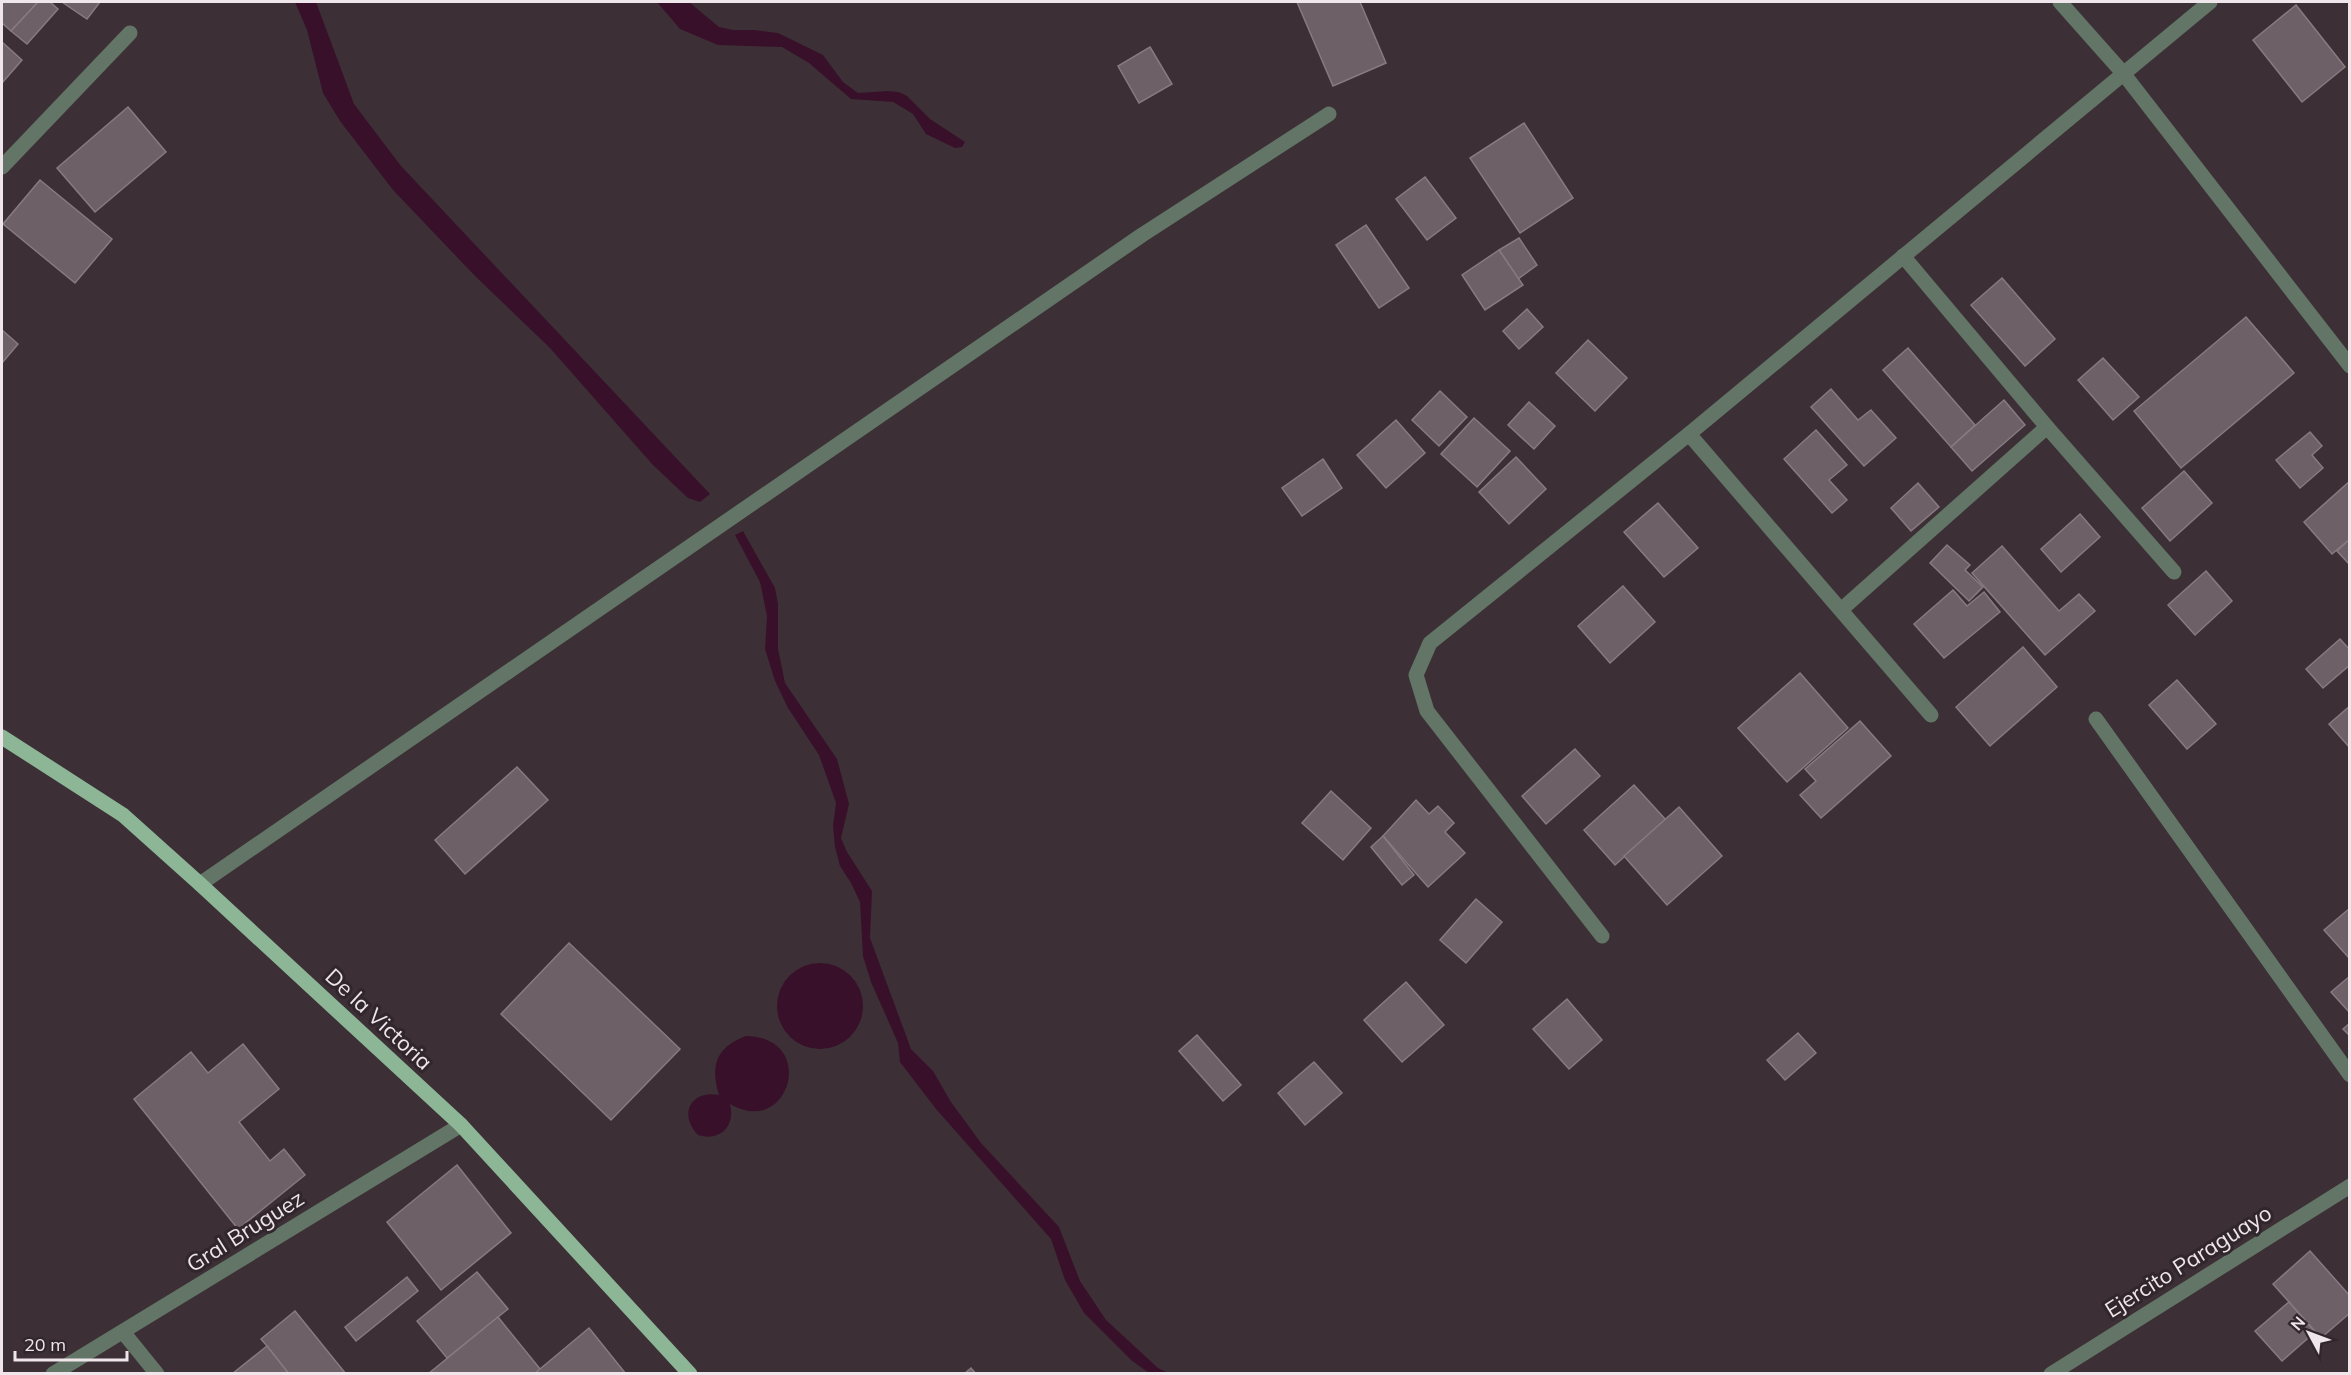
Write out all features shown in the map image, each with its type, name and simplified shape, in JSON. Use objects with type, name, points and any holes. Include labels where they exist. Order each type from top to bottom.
[{"type":"main road","name":"De la Victoria","points":[[2,738],[123,815],[200,884],[460,1125],[690,1374]]},
{"type":"street","points":[[2060,2],[2122,72],[2349,366]]},
{"type":"street","points":[[1602,936],[1427,711],[1416,675],[1431,643],[1689,434],[2122,72],[2210,2]]},
{"type":"street","points":[[2,167],[130,33]]},
{"type":"street","points":[[200,884],[1142,235],[1329,114]]},
{"type":"street","points":[[1904,256],[2174,572]]},
{"type":"street","points":[[1842,609],[2048,427]]},
{"type":"street","points":[[1689,434],[1931,714]]},
{"type":"street","points":[[2096,719],[2349,1075]]},
{"type":"street","name":"Gral Bruguez","points":[[53,1374],[460,1125]]},
{"type":"street","name":"Ejercito Paraguayo","points":[[2051,1374],[2349,1186]]},
{"type":"street","points":[[123,1332],[157,1374]]},
{"type":"shaded area","points":[[295,2],[316,2],[354,104],[401,166],[710,494],[700,502],[688,498],[652,464],[550,348],[476,277],[393,190],[340,121],[323,93],[307,30]]},
{"type":"shaded area","points":[[657,2],[689,2],[719,27],[778,33],[823,55],[843,82],[858,93],[899,92],[907,96],[930,119],[965,142],[962,147],[955,148],[926,134],[913,114],[893,102],[851,99],[809,63],[782,47],[718,45],[680,29]]},
{"type":"shaded area","points":[[743,531],[775,588],[778,604],[778,649],[785,683],[837,759],[849,804],[841,838],[847,852],[872,891],[870,938],[911,1049],[933,1071],[951,1102],[981,1143],[1059,1227],[1080,1281],[1106,1320],[1158,1368],[1168,1373],[1149,1373],[1131,1360],[1084,1313],[1065,1280],[1051,1239],[936,1109],[900,1062],[898,1043],[871,982],[863,956],[860,902],[840,866],[835,847],[833,826],[836,803],[819,755],[788,708],[775,681],[765,649],[767,616],[760,582],[735,535]]},
{"type":"shaded area","points":[[812,963],[828,963],[851,975],[860,989],[863,1006],[860,1023],[851,1037],[828,1049],[812,1049],[796,1042],[784,1030],[777,1014],[777,998],[784,982],[796,970]]},
{"type":"shaded area","points":[[746,1036],[769,1041],[783,1052],[789,1067],[788,1084],[780,1098],[768,1108],[751,1111],[730,1104],[731,1119],[725,1130],[713,1136],[698,1135],[689,1119],[690,1105],[701,1096],[719,1095],[715,1075],[718,1059],[728,1046]]},
{"type":"building","points":[[2,2],[38,2],[11,31],[2,23]]},
{"type":"building","points":[[38,2],[50,2],[58,9],[27,44],[11,31]]},
{"type":"building","points":[[62,2],[100,2],[87,19]]},
{"type":"building","points":[[1297,2],[1360,2],[1386,63],[1333,86]]},
{"type":"building","points":[[2296,5],[2345,67],[2302,102],[2253,40]]},
{"type":"building","points":[[2,42],[22,60],[2,83]]},
{"type":"building","points":[[1150,47],[1172,84],[1139,103],[1118,66]]},
{"type":"building","points":[[128,107],[166,152],[95,212],[57,168]]},
{"type":"building","points":[[1524,123],[1573,198],[1520,233],[1470,158]]},
{"type":"building","points":[[1425,177],[1456,218],[1427,240],[1396,199]]},
{"type":"building","points":[[40,180],[112,239],[75,283],[3,224]]},
{"type":"building","points":[[1366,225],[1409,288],[1379,308],[1336,245]]},
{"type":"building","points":[[1519,238],[1537,265],[1518,279],[1499,250]]},
{"type":"building","points":[[1499,250],[1523,285],[1485,310],[1462,275]]},
{"type":"building","points":[[2002,278],[2055,339],[2025,366],[1971,305]]},
{"type":"building","points":[[1527,309],[1543,327],[1519,349],[1503,331]]},
{"type":"building","points":[[2246,317],[2294,373],[2181,468],[2134,411]]},
{"type":"building","points":[[2,330],[18,344],[2,363]]},
{"type":"building","points":[[1588,340],[1627,378],[1595,411],[1556,373]]},
{"type":"building","points":[[1908,348],[1975,425],[1951,447],[1883,370]]},
{"type":"building","points":[[2103,358],[2139,397],[2113,420],[2078,380]]},
{"type":"building","points":[[1831,389],[1858,420],[1871,410],[1896,438],[1864,466],[1811,407]]},
{"type":"building","points":[[1440,391],[1467,417],[1439,446],[1412,420]]},
{"type":"building","points":[[2004,400],[2025,425],[1972,471],[1951,447]]},
{"type":"building","points":[[1529,402],[1555,426],[1534,449],[1508,425]]},
{"type":"building","points":[[1474,418],[1510,451],[1477,487],[1441,454]]},
{"type":"building","points":[[1396,420],[1425,453],[1386,488],[1357,455]]},
{"type":"building","points":[[1816,430],[1847,465],[1829,480],[1847,500],[1832,513],[1784,459]]},
{"type":"building","points":[[2310,432],[2322,446],[2312,455],[2323,468],[2300,488],[2276,460]]},
{"type":"building","points":[[1516,457],[1546,489],[1509,524],[1479,492]]},
{"type":"building","points":[[1323,459],[1342,488],[1302,516],[1282,488]]},
{"type":"building","points":[[2184,471],[2212,503],[2170,541],[2142,508]]},
{"type":"building","points":[[2350,481],[2350,539],[2332,554],[2304,522]]},
{"type":"building","points":[[1918,483],[1939,507],[1911,531],[1891,508]]},
{"type":"building","points":[[1658,503],[1698,548],[1664,577],[1624,532]]},
{"type":"building","points":[[2080,514],[2100,537],[2061,572],[2041,549]]},
{"type":"building","points":[[2350,539],[2350,565],[2337,551]]},
{"type":"building","points":[[1947,545],[1970,565],[1965,570],[1983,587],[1969,601],[1930,563]]},
{"type":"building","points":[[2002,546],[2059,611],[2079,594],[2095,611],[2045,655],[1972,573]]},
{"type":"building","points":[[2206,571],[2232,601],[2195,635],[2168,605]]},
{"type":"building","points":[[1623,586],[1655,622],[1610,663],[1578,626]]},
{"type":"building","points":[[1953,590],[1967,606],[1984,592],[2000,612],[1944,658],[1914,624]]},
{"type":"building","points":[[2340,639],[2350,650],[2350,665],[2323,688],[2306,669]]},
{"type":"building","points":[[2023,647],[2057,687],[1990,746],[1956,707]]},
{"type":"building","points":[[1800,673],[1848,728],[1787,782],[1738,728]]},
{"type":"building","points":[[2177,680],[2216,724],[2187,749],[2149,705]]},
{"type":"building","points":[[2350,706],[2350,748],[2329,724]]},
{"type":"building","points":[[1860,721],[1891,756],[1821,818],[1800,795],[1816,781],[1805,769]]},
{"type":"building","points":[[1575,749],[1600,776],[1546,824],[1522,796]]},
{"type":"building","points":[[517,767],[548,800],[465,874],[435,840]]},
{"type":"building","points":[[1634,785],[1666,820],[1615,865],[1584,830]]},
{"type":"building","points":[[1331,791],[1371,828],[1343,860],[1302,823]]},
{"type":"building","points":[[1416,800],[1429,814],[1438,806],[1454,823],[1445,832],[1465,853],[1428,887],[1383,836]]},
{"type":"building","points":[[1679,807],[1722,856],[1667,905],[1624,856]]},
{"type":"building","points":[[1383,836],[1414,875],[1402,885],[1371,847]]},
{"type":"building","points":[[1476,899],[1502,922],[1466,963],[1440,940]]},
{"type":"building","points":[[2350,908],[2350,959],[2324,930]]},
{"type":"building","points":[[569,943],[680,1049],[611,1120],[501,1014]]},
{"type":"building","points":[[2350,976],[2350,1013],[2331,992]]},
{"type":"building","points":[[1406,982],[1444,1025],[1402,1062],[1364,1020]]},
{"type":"building","points":[[1567,999],[1602,1040],[1569,1069],[1533,1029]]},
{"type":"building","points":[[2350,1023],[2350,1036],[2343,1029]]},
{"type":"building","points":[[1798,1033],[1816,1053],[1785,1080],[1767,1060]]},
{"type":"building","points":[[1197,1035],[1241,1085],[1223,1101],[1179,1051]]},
{"type":"building","points":[[243,1044],[279,1089],[239,1122],[270,1161],[284,1149],[305,1175],[238,1229],[134,1099],[191,1052],[208,1073]]},
{"type":"building","points":[[1314,1062],[1342,1093],[1305,1125],[1278,1093]]},
{"type":"building","points":[[457,1165],[511,1233],[441,1290],[387,1222]]},
{"type":"building","points":[[2310,1251],[2350,1296],[2350,1313],[2321,1338],[2273,1284]]},
{"type":"building","points":[[477,1272],[508,1309],[447,1358],[417,1321]]},
{"type":"building","points":[[407,1277],[418,1291],[356,1341],[345,1327]]},
{"type":"building","points":[[2289,1302],[2315,1332],[2282,1361],[2255,1331]]},
{"type":"building","points":[[295,1311],[346,1374],[289,1374],[261,1339]]},
{"type":"building","points":[[498,1317],[540,1369],[534,1374],[428,1374]]},
{"type":"building","points":[[589,1328],[626,1374],[534,1374],[540,1369]]},
{"type":"building","points":[[267,1346],[289,1374],[232,1374]]},
{"type":"building","points":[[971,1368],[976,1374],[964,1374]]}]
